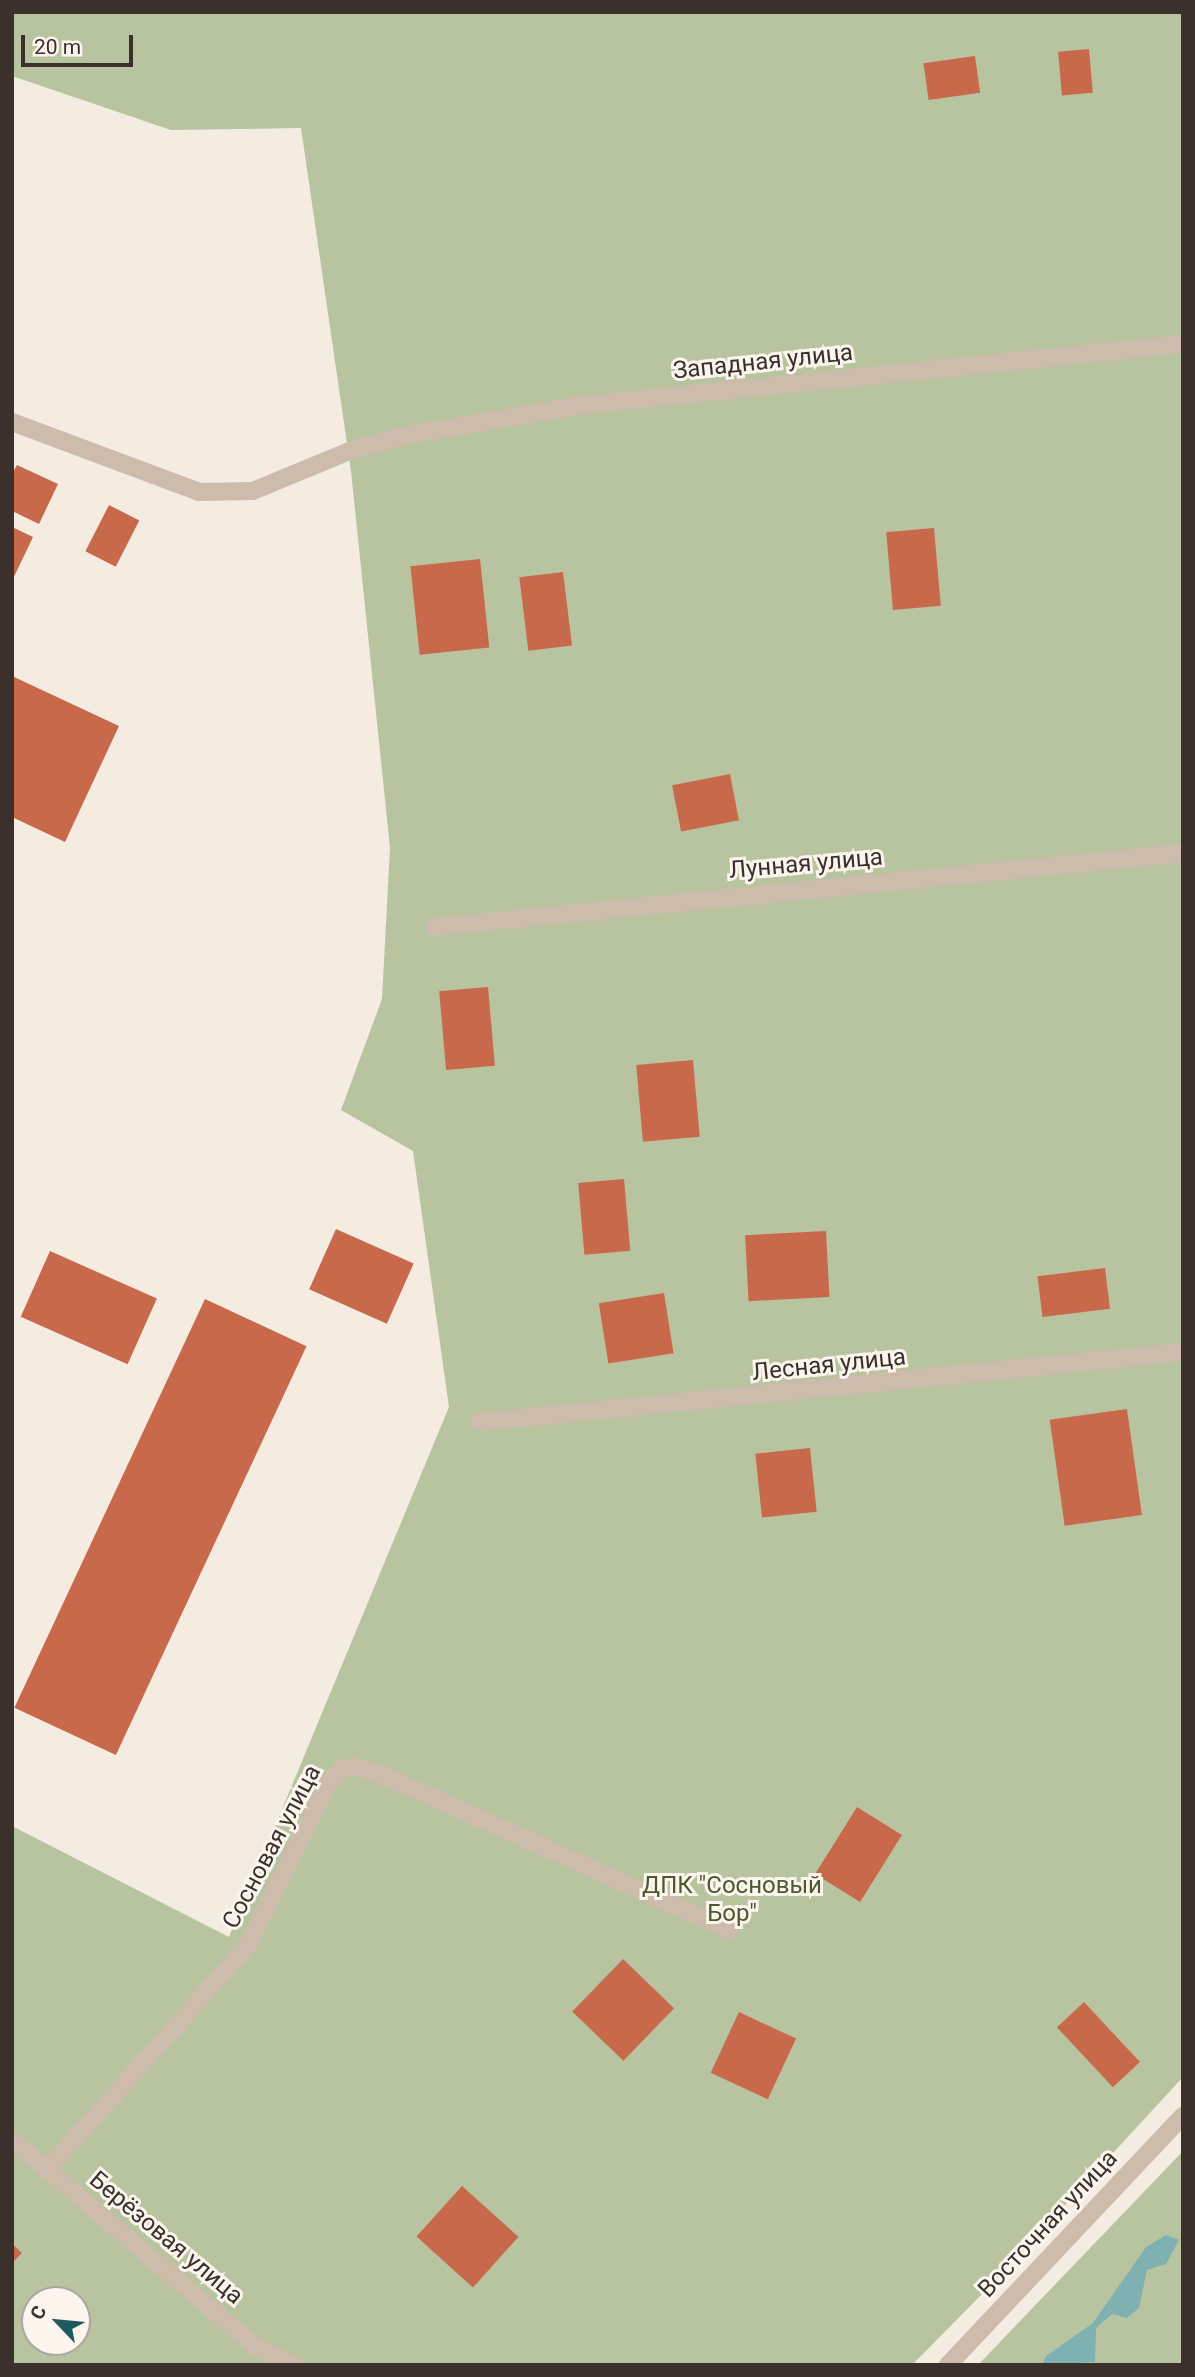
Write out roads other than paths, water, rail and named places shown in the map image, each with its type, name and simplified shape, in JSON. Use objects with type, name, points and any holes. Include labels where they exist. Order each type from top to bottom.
[{"type":"street","name":"Западная улица","points":[[12,422],[199,492],[253,491],[352,450],[407,435],[583,405],[1183,344]]},
{"type":"street","name":"Лунная улица","points":[[434,927],[1183,853]]},
{"type":"street","name":"Лесная улица","points":[[480,1422],[1183,1352]]},
{"type":"street","name":"Сосновая улица","points":[[47,2170],[229,1970],[248,1945],[329,1782],[342,1768],[358,1767],[387,1777],[729,1930]]},
{"type":"street","name":"Восточная улица","points":[[948,2365],[1183,2116]]},
{"type":"street","name":"Берёзовая улица","points":[[12,2140],[256,2347],[294,2365]]},
{"type":"water","points":[[1166,2235],[1179,2240],[1166,2264],[1147,2270],[1139,2308],[1127,2318],[1112,2314],[1096,2328],[1095,2362],[1042,2365],[1046,2356],[1093,2323],[1146,2247]]},
{"type":"park label","name":"ДПК \"Сосновый Бор\"","points":[[732,1900]]}]
